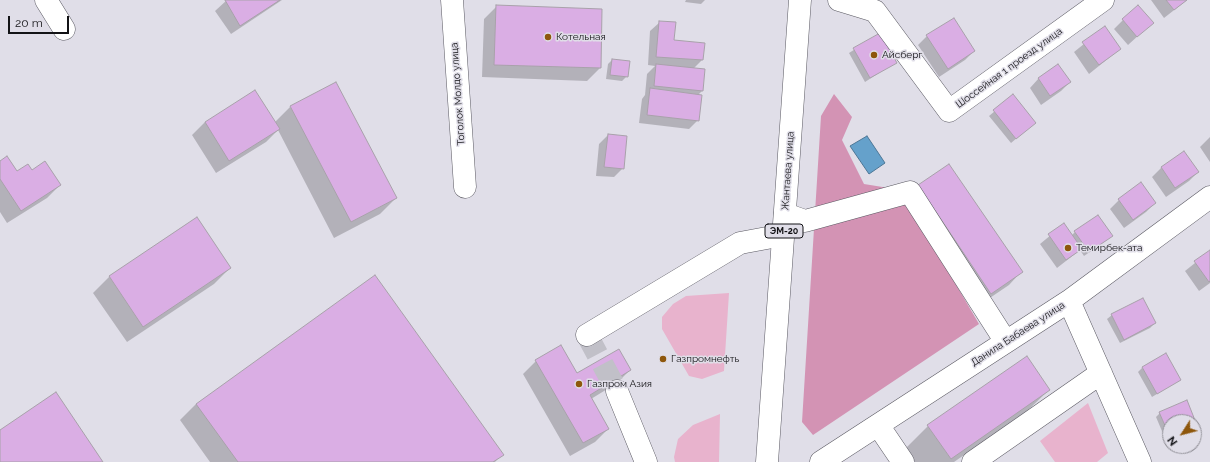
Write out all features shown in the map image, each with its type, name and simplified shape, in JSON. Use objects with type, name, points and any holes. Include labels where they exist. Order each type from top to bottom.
[{"type":"street","points":[[46,0],[64,29]]},
{"type":"street","name":"Тоголок Молдо улица","points":[[452,0],[465,187]]},
{"type":"street","name":"Жантаева улица","points":[[767,462],[800,0]]},
{"type":"street","name":"Шоссейная 1 проезд улица","points":[[839,0],[876,11],[950,111],[1103,0]]},
{"type":"street","points":[[587,335],[740,244],[784,225],[910,192],[1006,342]]},
{"type":"street","name":"Данила Бабаева улица","points":[[821,462],[1069,301],[1210,197]]},
{"type":"street","points":[[1069,301],[1140,462]]},
{"type":"street","points":[[973,462],[1101,373]]},
{"type":"street","points":[[618,391],[646,462]]},
{"type":"street","points":[[878,425],[903,462]]},
{"type":"shaded area","points":[[834,94],[852,117],[842,140],[864,184],[901,190],[979,324],[813,435],[802,422],[821,116]]},
{"type":"shaded area","points":[[729,293],[724,371],[702,379],[689,376],[662,329],[662,317],[673,304],[686,296]]},
{"type":"shaded area","points":[[1088,403],[1108,453],[1097,462],[1055,462],[1040,441]]},
{"type":"shaded area","points":[[720,414],[719,462],[675,462],[674,457],[678,439],[693,425]]},
{"type":"water","points":[[867,136],[885,163],[869,174],[850,146]]},
{"type":"building","points":[[225,0],[280,0],[240,26]]},
{"type":"building","points":[[1166,0],[1187,0],[1174,10]]},
{"type":"building","name":"Котельная","points":[[496,5],[602,9],[601,68],[494,65]]},
{"type":"building","points":[[1138,5],[1154,23],[1137,37],[1122,19]]},
{"type":"building","points":[[954,18],[975,51],[948,69],[926,35]]},
{"type":"building","points":[[659,21],[676,22],[674,40],[705,43],[703,60],[656,57]]},
{"type":"building","points":[[1105,26],[1121,49],[1099,65],[1082,42]]},
{"type":"building","points":[[880,33],[897,63],[870,78],[853,48]]},
{"type":"building","points":[[612,59],[630,61],[628,77],[610,75]]},
{"type":"building","points":[[656,64],[705,69],[703,91],[654,86]]},
{"type":"building","points":[[1058,64],[1071,82],[1050,96],[1038,78]]},
{"type":"building","points":[[336,82],[397,198],[351,222],[290,106]]},
{"type":"building","points":[[650,88],[702,95],[699,121],[647,115]]},
{"type":"building","points":[[255,90],[280,129],[229,161],[205,122]]},
{"type":"building","points":[[1013,94],[1036,123],[1016,139],[993,110]]},
{"type":"building","points":[[608,134],[627,136],[624,169],[604,167]]},
{"type":"building","points":[[1184,151],[1199,172],[1175,188],[1161,167]]},
{"type":"building","points":[[7,156],[17,171],[28,164],[32,170],[45,161],[61,185],[21,211],[0,179],[0,161]]},
{"type":"building","points":[[949,164],[1023,272],[991,294],[918,185]]},
{"type":"building","points":[[1141,182],[1156,203],[1133,220],[1118,199]]},
{"type":"building","points":[[1098,215],[1113,236],[1089,252],[1074,231]]},
{"type":"building","points":[[197,217],[231,268],[143,327],[109,276]]},
{"type":"building","points":[[1064,223],[1082,249],[1066,260],[1048,234]]},
{"type":"building","points":[[1210,250],[1210,281],[1209,282],[1194,261]]},
{"type":"building","points":[[375,275],[504,455],[493,462],[238,462],[196,404]]},
{"type":"building","points":[[1143,298],[1156,323],[1124,340],[1111,314]]},
{"type":"building","name":"Газпром Азия","points":[[561,345],[577,373],[619,349],[631,370],[590,395],[609,429],[583,443],[535,360]]},
{"type":"building","points":[[1166,353],[1181,380],[1157,394],[1142,367]]},
{"type":"building","points":[[1027,356],[1050,390],[951,459],[927,425]]},
{"type":"building","points":[[56,392],[103,462],[0,462],[0,430]]},
{"type":"building","points":[[1187,400],[1192,414],[1162,414],[1162,419],[1159,412]]},
{"type":"tunnel","points":[[587,335],[617,391]]},
{"type":"place","name":"Котельная","points":[[548,37]]},
{"type":"place","name":"Айсберг","points":[[874,55]]},
{"type":"place","name":"Темирбек-ата","points":[[1068,248]]},
{"type":"place","name":"Газпромнефть","points":[[663,359]]},
{"type":"place","name":"Газпром Азия","points":[[579,384]]}]
